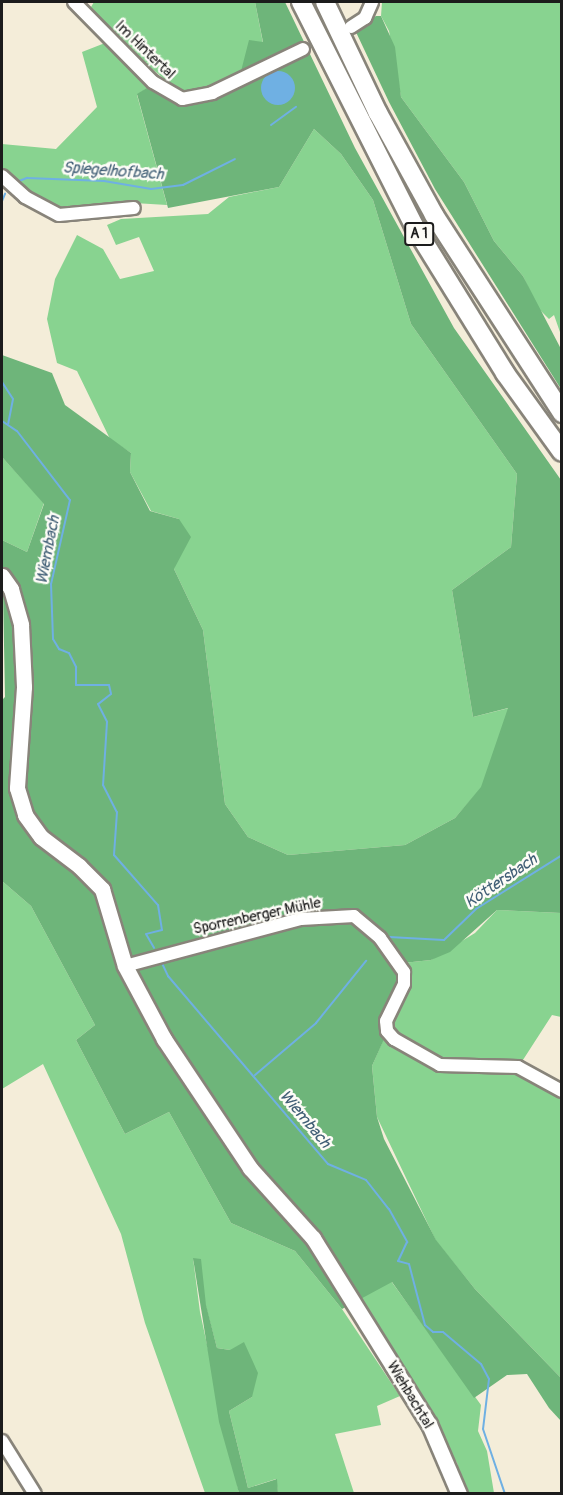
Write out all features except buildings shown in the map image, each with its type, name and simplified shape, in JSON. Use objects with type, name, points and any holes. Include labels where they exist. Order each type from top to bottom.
[{"type":"highway","name":"A 1","points":[[301,2],[414,226],[492,353],[561,452]]},
{"type":"highway","name":"A 1","points":[[325,2],[429,206],[489,305],[561,413]]},
{"type":"main road","name":"Wiehbachtal","points":[[2,576],[18,607],[24,656],[17,788],[20,802],[32,827],[102,889],[125,966],[153,1022],[250,1168],[313,1238],[429,1424],[459,1494]]},
{"type":"street","name":"Im Hintertal","points":[[74,2],[153,82],[182,99],[212,93],[303,49]]},
{"type":"street","points":[[351,27],[365,18],[372,2]]},
{"type":"street","points":[[2,176],[26,197],[59,215],[135,208]]},
{"type":"street","name":"Sporrenberger Mühle","points":[[125,966],[301,919],[354,916],[380,938],[404,972],[404,984],[386,1021],[388,1035],[440,1065],[518,1067],[561,1091]]},
{"type":"street","points":[[2,1441],[35,1494]]},
{"type":"green space","points":[[94,2],[255,2],[263,43],[240,75],[200,93],[183,95],[119,41],[91,7]]},
{"type":"green space","points":[[255,2],[285,2],[355,148],[454,328],[561,480],[561,913],[497,910],[450,952],[431,960],[403,963],[407,988],[372,1066],[377,1117],[384,1139],[436,1240],[475,1289],[561,1378],[561,1421],[549,1408],[527,1374],[507,1375],[474,1398],[392,1282],[342,1309],[295,1251],[231,1223],[169,1112],[125,1134],[76,1040],[95,1025],[31,906],[2,881],[2,700],[5,697],[2,540],[27,552],[44,504],[2,457],[2,355],[52,373],[65,405],[131,453],[130,472],[150,511],[179,519],[191,537],[174,569],[203,630],[225,804],[248,837],[288,855],[405,845],[455,818],[481,787],[508,708],[473,717],[452,590],[511,547],[517,474],[411,324],[373,200],[341,154],[314,129],[279,187],[168,208],[137,94],[150,86],[166,99],[200,93],[240,75],[249,40],[263,42]]},
{"type":"green space","points":[[382,2],[561,2],[561,335],[554,315],[549,319],[538,308],[523,276],[494,241],[464,182],[401,97],[389,31],[381,16]]},
{"type":"green space","points":[[376,16],[381,16],[395,47],[401,97],[464,182],[494,241],[523,276],[561,349],[561,389],[435,189],[389,102],[355,30]]},
{"type":"green space","points":[[105,43],[113,46],[150,86],[137,95],[167,205],[134,203],[60,211],[28,195],[2,170],[2,144],[56,149],[97,107],[82,52]]},
{"type":"green space","points":[[314,129],[341,154],[373,200],[411,324],[517,474],[511,547],[452,590],[473,717],[509,708],[482,787],[455,818],[405,845],[288,855],[248,837],[225,804],[203,630],[174,569],[179,519],[151,511],[130,472],[131,453],[110,439],[77,371],[57,363],[47,319],[55,279],[77,235],[103,249],[120,279],[154,271],[139,237],[116,245],[107,225],[121,219],[208,214],[229,197],[279,187]]},
{"type":"green space","points":[[2,457],[44,503],[27,552],[2,540]]},
{"type":"green space","points":[[2,881],[31,906],[95,1025],[76,1040],[125,1134],[169,1112],[231,1223],[295,1251],[342,1309],[400,1396],[377,1406],[381,1425],[335,1434],[354,1493],[278,1493],[276,1479],[248,1488],[229,1411],[252,1397],[230,1350],[217,1348],[193,1258],[200,1312],[239,1493],[205,1493],[145,1323],[121,1234],[43,1064],[2,1089]]},
{"type":"green space","points":[[497,910],[561,913],[561,1017],[552,1015],[521,1063],[451,1063],[430,1057],[389,1028],[403,963],[431,960],[475,933]]},
{"type":"green space","points":[[385,1036],[440,1069],[509,1069],[561,1094],[561,1378],[475,1289],[436,1241],[377,1117],[372,1066]]},
{"type":"green space","points":[[193,1258],[201,1259],[206,1305],[217,1348],[230,1350],[244,1342],[258,1373],[252,1397],[229,1411],[248,1488],[277,1479],[278,1493],[239,1493],[219,1422]]},
{"type":"green space","points":[[391,1281],[481,1405],[478,1431],[487,1451],[494,1493],[466,1493],[457,1463],[361,1298]]},
{"type":"water","points":[[278,71],[290,76],[295,88],[290,100],[278,105],[266,100],[261,88],[266,76]]},
{"type":"waterway","name":"Spiegelhofbach","points":[[271,125],[296,107]]},
{"type":"waterway","name":"Spiegelhofbach","points":[[19,181],[27,178],[104,181],[151,189],[183,185],[235,159]]},
{"type":"waterway","name":"Spiegelhofbach","points":[[2,201],[5,194]]},
{"type":"waterway","points":[[2,382],[13,399],[8,424]]},
{"type":"waterway","name":"Wiembach","points":[[2,421],[17,431],[70,500],[51,584],[53,639],[59,649],[69,653],[76,667],[76,685],[109,685],[111,694],[98,704],[107,722],[103,785],[117,812],[114,855],[158,905],[162,930],[146,934],[154,948]]},
{"type":"waterway","name":"Köttersbach","points":[[389,937],[444,940],[476,909],[562,855]]},
{"type":"waterway","name":"Wiembach","points":[[161,961],[168,976],[328,1164],[366,1180],[389,1209],[407,1242],[398,1261],[409,1264],[425,1325],[433,1332],[443,1332],[481,1364],[489,1379],[483,1429],[505,1494]]},
{"type":"waterway","name":"Köttersbach","points":[[255,1075],[316,1023],[366,961]]}]
